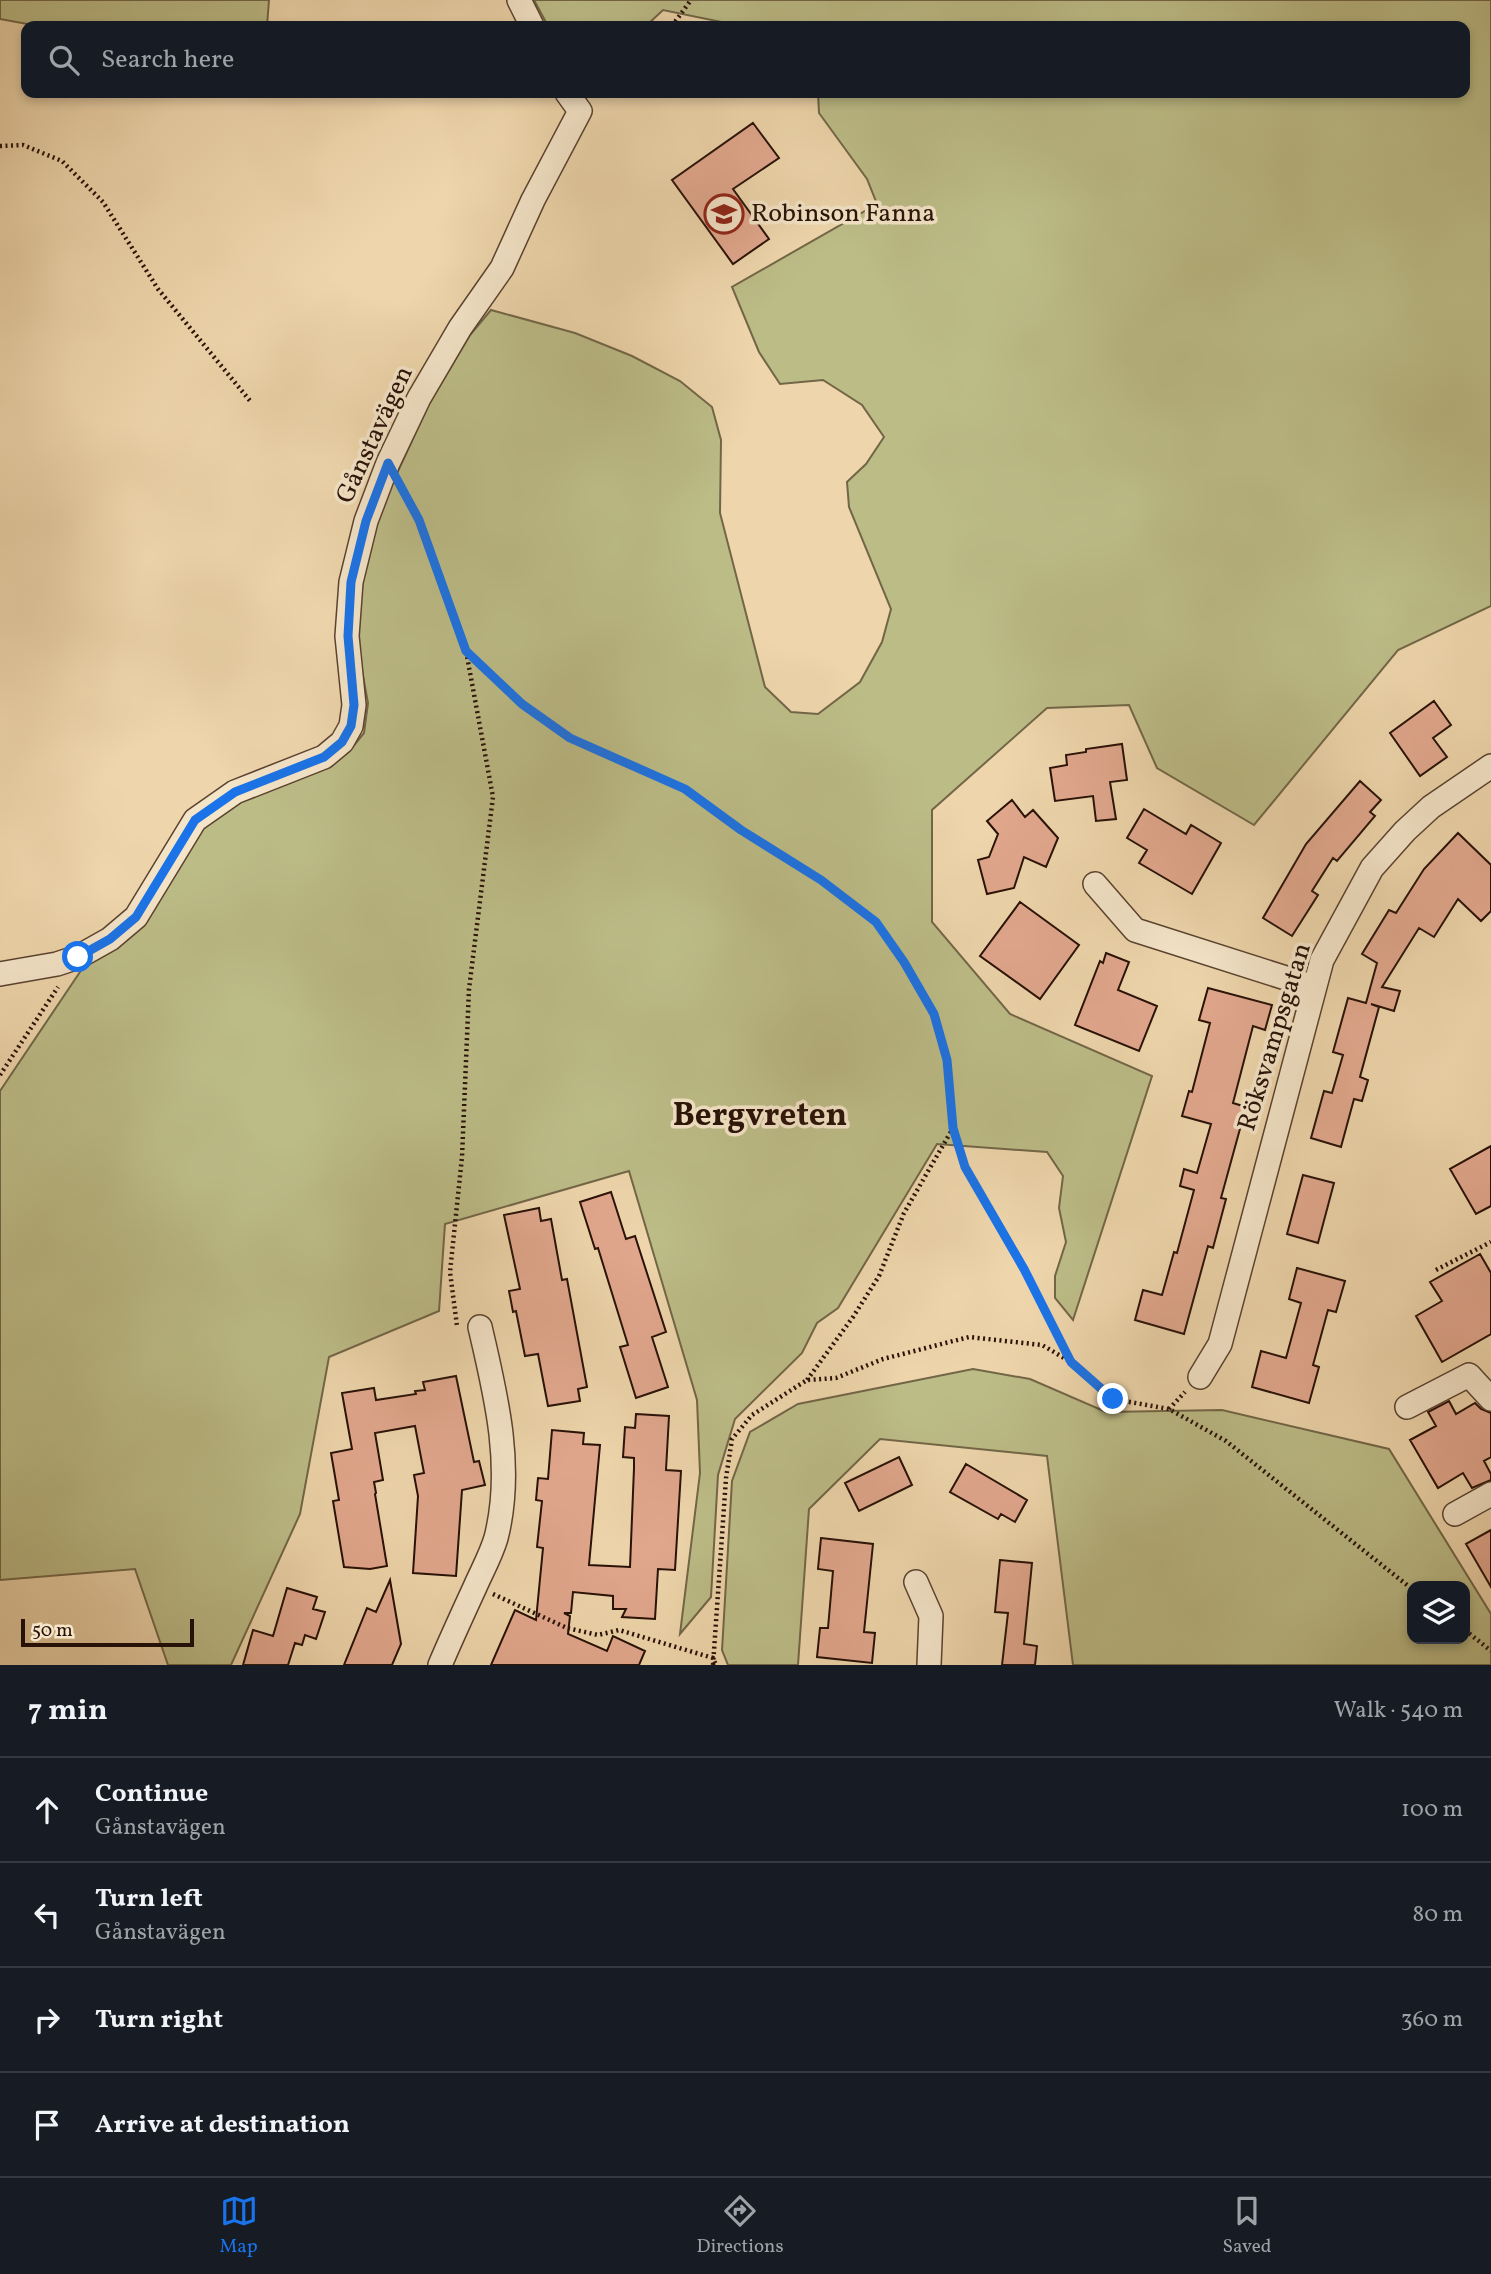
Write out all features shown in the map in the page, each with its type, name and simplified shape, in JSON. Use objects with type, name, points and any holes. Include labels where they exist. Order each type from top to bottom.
[{"type":"street","points":[[519,0],[530,21]]},
{"type":"street","name":"Gånstavägen","points":[[0,974],[57,964],[78,957],[110,939],[136,917],[195,820],[235,792],[324,757],[342,742],[351,726],[354,705],[348,636],[351,582],[366,521],[388,463],[419,398],[460,328],[502,268],[533,200],[580,111],[571,98]]},
{"type":"street","name":"Röksvampsgatan","points":[[1200,1377],[1220,1344],[1322,960],[1372,868],[1431,807],[1491,766]]},
{"type":"street","points":[[1095,884],[1135,930],[1314,987]]},
{"type":"street","points":[[440,1665],[495,1540],[502,1508],[503,1448],[495,1389],[469,1329]]},
{"type":"street","points":[[1407,1407],[1469,1375],[1491,1399]]},
{"type":"street","points":[[1455,1514],[1491,1494]]},
{"type":"street","points":[[916,1582],[931,1616],[929,1665]]},
{"type":"path","points":[[676,21],[691,0]]},
{"type":"path","points":[[0,146],[23,145],[62,161],[103,202],[158,289],[251,402]]},
{"type":"path","points":[[388,463],[419,520],[466,651],[493,797],[469,989],[462,1157],[450,1272],[469,1329]]},
{"type":"path","points":[[466,651],[522,704],[570,738],[685,789],[741,830],[821,880],[876,922],[904,962],[934,1014],[947,1060],[953,1128],[965,1167],[1024,1269],[1071,1362]]},
{"type":"path","points":[[0,1075],[78,957]]},
{"type":"path","points":[[475,1586],[567,1628],[598,1635],[619,1630],[714,1663],[726,1478],[733,1439],[752,1415],[807,1380],[853,1317],[879,1276],[904,1213],[953,1128]]},
{"type":"path","points":[[1436,1270],[1491,1242]]},
{"type":"path","points":[[807,1380],[836,1378],[883,1359],[969,1337],[1042,1345],[1071,1362],[1113,1399],[1169,1409],[1226,1441],[1407,1585]]},
{"type":"path","points":[[1470,1634],[1491,1651]]},
{"type":"green space","points":[[0,0],[269,0],[267,21],[21,23],[0,19]]},
{"type":"green space","points":[[534,0],[1491,0],[1491,606],[1398,650],[1254,825],[1157,768],[1129,705],[1047,708],[932,810],[932,922],[1010,1014],[1152,1076],[1073,1320],[1055,1298],[1055,1276],[1066,1242],[1059,1208],[1063,1176],[1047,1152],[937,1144],[838,1308],[817,1323],[802,1353],[735,1419],[718,1475],[711,1597],[680,1634],[700,1473],[697,1400],[629,1171],[445,1224],[439,1311],[329,1357],[300,1514],[231,1665],[168,1665],[135,1569],[0,1580],[0,1091],[88,960],[201,826],[238,802],[322,769],[351,749],[364,733],[368,703],[356,638],[361,586],[374,523],[429,404],[470,335],[491,310],[575,333],[632,356],[680,381],[712,407],[721,440],[720,513],[765,687],[791,712],[818,714],[860,682],[882,642],[891,609],[849,507],[847,482],[866,464],[884,437],[862,405],[823,380],[780,384],[759,352],[732,287],[877,204],[867,179],[819,113],[818,98],[1470,98],[1470,21],[717,21],[663,10],[651,21],[545,21]]},
{"type":"green space","points":[[973,1369],[1030,1379],[1106,1412],[1222,1410],[1389,1449],[1491,1614],[1491,1665],[1073,1665],[1047,1456],[880,1439],[809,1509],[798,1665],[728,1665],[722,1650],[732,1481],[750,1432],[798,1404]]},
{"type":"building","name":"Robinson Fanna","points":[[753,123],[779,158],[733,189],[769,239],[733,264],[672,180]]},
{"type":"building","points":[[1434,701],[1451,725],[1433,738],[1447,757],[1420,776],[1390,733]]},
{"type":"building","points":[[1122,744],[1127,780],[1110,782],[1116,819],[1096,821],[1093,796],[1055,801],[1050,768],[1067,765],[1066,755]]},
{"type":"building","points":[[1360,781],[1381,800],[1370,812],[1375,816],[1337,861],[1333,858],[1312,891],[1318,895],[1292,936],[1263,918],[1306,844]]},
{"type":"building","points":[[1012,800],[1025,817],[1033,810],[1058,838],[1046,867],[1024,857],[1014,888],[987,894],[978,860],[989,857],[998,834],[987,821]]},
{"type":"building","points":[[1144,809],[1186,834],[1191,825],[1221,843],[1192,894],[1139,863],[1147,850],[1127,838]]},
{"type":"building","points":[[1458,833],[1491,865],[1491,911],[1481,921],[1458,899],[1434,937],[1419,928],[1382,987],[1400,991],[1394,1011],[1371,1004],[1379,1007],[1360,1077],[1368,1080],[1362,1101],[1354,1099],[1341,1147],[1311,1138],[1324,1091],[1332,1093],[1343,1055],[1333,1052],[1348,998],[1366,1003],[1377,963],[1362,954],[1389,910],[1396,913],[1424,869]]},
{"type":"building","points":[[1020,902],[1079,945],[1040,999],[980,956]]},
{"type":"building","points":[[1106,953],[1129,962],[1118,990],[1157,1006],[1139,1051],[1075,1025],[1100,961],[1103,963]]},
{"type":"building","points":[[1208,988],[1272,1005],[1265,1030],[1253,1026],[1233,1103],[1246,1107],[1221,1198],[1226,1199],[1213,1248],[1208,1246],[1184,1334],[1135,1320],[1143,1290],[1162,1295],[1174,1252],[1177,1253],[1194,1190],[1180,1186],[1184,1169],[1197,1173],[1211,1124],[1182,1116],[1189,1091],[1192,1092],[1210,1023],[1199,1020]]},
{"type":"building","points":[[1491,1146],[1491,1206],[1476,1214],[1450,1169]]},
{"type":"building","points":[[1303,1175],[1334,1183],[1318,1243],[1287,1234]]},
{"type":"building","points":[[611,1192],[626,1239],[635,1236],[666,1332],[652,1337],[668,1387],[636,1398],[620,1347],[628,1345],[598,1248],[595,1249],[580,1202]]},
{"type":"building","points":[[539,1208],[541,1221],[551,1219],[562,1280],[567,1279],[587,1387],[578,1389],[580,1401],[548,1406],[538,1354],[525,1356],[516,1311],[513,1312],[509,1291],[520,1289],[504,1215]]},
{"type":"building","points":[[1480,1254],[1491,1273],[1491,1334],[1442,1362],[1416,1316],[1442,1301],[1430,1282]]},
{"type":"building","points":[[1297,1268],[1345,1281],[1336,1312],[1328,1310],[1313,1365],[1319,1367],[1309,1403],[1252,1387],[1261,1351],[1286,1358],[1301,1303],[1289,1299]]},
{"type":"building","points":[[456,1376],[474,1462],[479,1461],[485,1485],[462,1490],[456,1576],[413,1573],[418,1496],[414,1475],[424,1473],[415,1426],[375,1433],[383,1480],[374,1482],[375,1494],[387,1566],[370,1569],[344,1567],[333,1501],[339,1500],[331,1453],[352,1449],[342,1393],[374,1388],[376,1400],[416,1394],[415,1391],[425,1390],[423,1382]]},
{"type":"building","points":[[1449,1401],[1456,1414],[1475,1403],[1491,1413],[1491,1457],[1484,1461],[1491,1480],[1472,1488],[1463,1473],[1438,1488],[1410,1440],[1436,1426],[1428,1412]]},
{"type":"building","points":[[636,1414],[669,1416],[666,1470],[681,1471],[675,1570],[658,1569],[655,1619],[622,1617],[626,1609],[613,1609],[613,1596],[573,1592],[571,1613],[564,1613],[570,1616],[568,1634],[607,1651],[613,1636],[645,1651],[639,1665],[491,1665],[515,1610],[536,1620],[543,1548],[537,1547],[542,1501],[536,1500],[538,1478],[548,1479],[552,1430],[584,1433],[583,1444],[600,1445],[589,1565],[630,1567],[634,1458],[623,1457],[625,1427],[635,1428]]},
{"type":"building","points":[[899,1457],[912,1485],[859,1511],[845,1483]]},
{"type":"building","points":[[966,1464],[1027,1500],[1015,1522],[1001,1514],[998,1519],[950,1492]]},
{"type":"building","points":[[1491,1530],[1491,1587],[1466,1544]]},
{"type":"building","points":[[821,1538],[873,1544],[864,1632],[875,1633],[872,1663],[817,1657],[820,1628],[828,1628],[833,1571],[818,1569]]},
{"type":"building","points":[[1000,1560],[1032,1563],[1024,1644],[1037,1646],[1035,1665],[1002,1665],[1008,1613],[995,1612]]},
{"type":"building","points":[[390,1580],[401,1644],[392,1665],[344,1665],[367,1608],[376,1612]]},
{"type":"building","points":[[287,1588],[317,1597],[313,1609],[325,1612],[316,1639],[305,1635],[302,1645],[295,1643],[288,1665],[243,1665],[253,1630],[273,1636]]},
{"type":"place","name":"Robinson Fanna","points":[[724,214]]},
{"type":"district","name":"Bergvreten","points":[[760,1117]]},
{"type":"route","points":[[78,957],[110,939],[136,917],[195,820],[235,792],[324,757],[342,742],[351,726],[354,705],[348,636],[351,582],[366,521],[388,463],[419,520],[466,651],[522,704],[570,738],[685,789],[741,830],[821,880],[876,922],[904,962],[934,1014],[947,1060],[953,1128],[965,1167],[1024,1269],[1071,1362],[1113,1399]]}]
